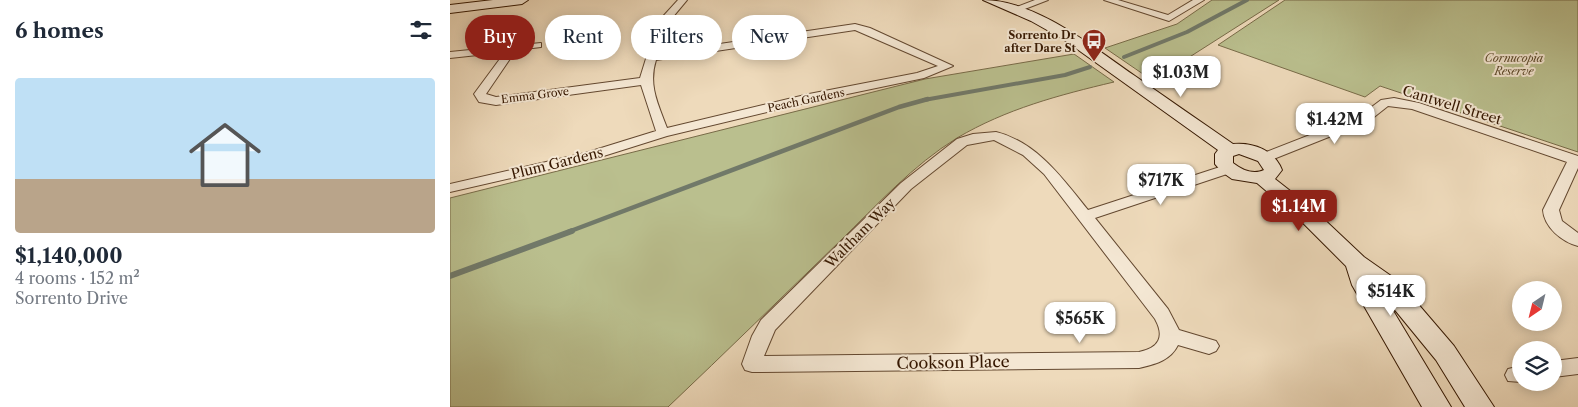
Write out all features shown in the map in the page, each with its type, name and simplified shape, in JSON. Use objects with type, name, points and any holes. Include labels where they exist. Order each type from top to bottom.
[{"type":"street","points":[[450,9],[522,0]]},
{"type":"street","points":[[669,15],[683,0]]},
{"type":"street","points":[[990,0],[1049,25],[1230,150],[1252,150],[1264,168],[1305,213],[1356,263],[1386,284],[1428,329],[1480,407]]},
{"type":"street","points":[[1014,10],[1044,0]]},
{"type":"street","points":[[1108,0],[1169,18],[1200,0]]},
{"type":"street","name":"Peach Gardens","points":[[663,133],[809,98],[920,76],[948,66],[867,30],[856,27],[722,47]]},
{"type":"street","points":[[450,55],[465,53]]},
{"type":"street","name":"Emma Grove","points":[[505,60],[480,94],[483,100],[496,101],[645,81]]},
{"type":"street","points":[[650,60],[645,81],[663,133]]},
{"type":"street","name":"Cantwell Street","points":[[1264,168],[1365,118],[1379,106],[1394,102],[1414,106],[1577,160]]},
{"type":"street","name":"Plum Gardens","points":[[450,188],[574,160],[663,133]]},
{"type":"street","name":"Waltham Way","points":[[752,364],[761,336],[768,325],[906,186],[962,142],[973,138],[996,136],[1020,146],[1038,159],[1085,216]]},
{"type":"street","points":[[1230,150],[1222,158],[1228,169],[1244,176],[1264,168]]},
{"type":"street","points":[[1577,160],[1551,210],[1551,215],[1554,223],[1578,241]]},
{"type":"street","points":[[1209,346],[1171,336],[1162,314],[1085,216],[1228,169]]},
{"type":"street","points":[[1356,263],[1364,285],[1388,322],[1437,407]]},
{"type":"street","name":"Cookson Place","points":[[752,364],[1139,360],[1159,355],[1168,346],[1171,336]]},
{"type":"street","points":[[1562,368],[1578,366]]},
{"type":"green space","points":[[1212,0],[1279,0],[1188,58],[1143,74],[1105,48],[1177,24]]},
{"type":"green space","name":"Cornucopia Reserve","points":[[1285,0],[1578,0],[1578,152],[1380,86],[1365,97],[1218,45]]},
{"type":"green space","points":[[1074,54],[1114,82],[1033,104],[994,119],[957,138],[925,160],[668,407],[450,407],[450,198],[925,79]]},
{"type":"waterway","points":[[1124,57],[1187,32],[1247,0]]},
{"type":"waterway","points":[[925,100],[1065,75],[1090,67]]},
{"type":"waterway","points":[[568,232],[899,107],[925,100]]},
{"type":"waterway","points":[[450,276],[572,231]]},
{"type":"place","name":"Sorrento Dr after Dare St","points":[[1094,62]]}]
